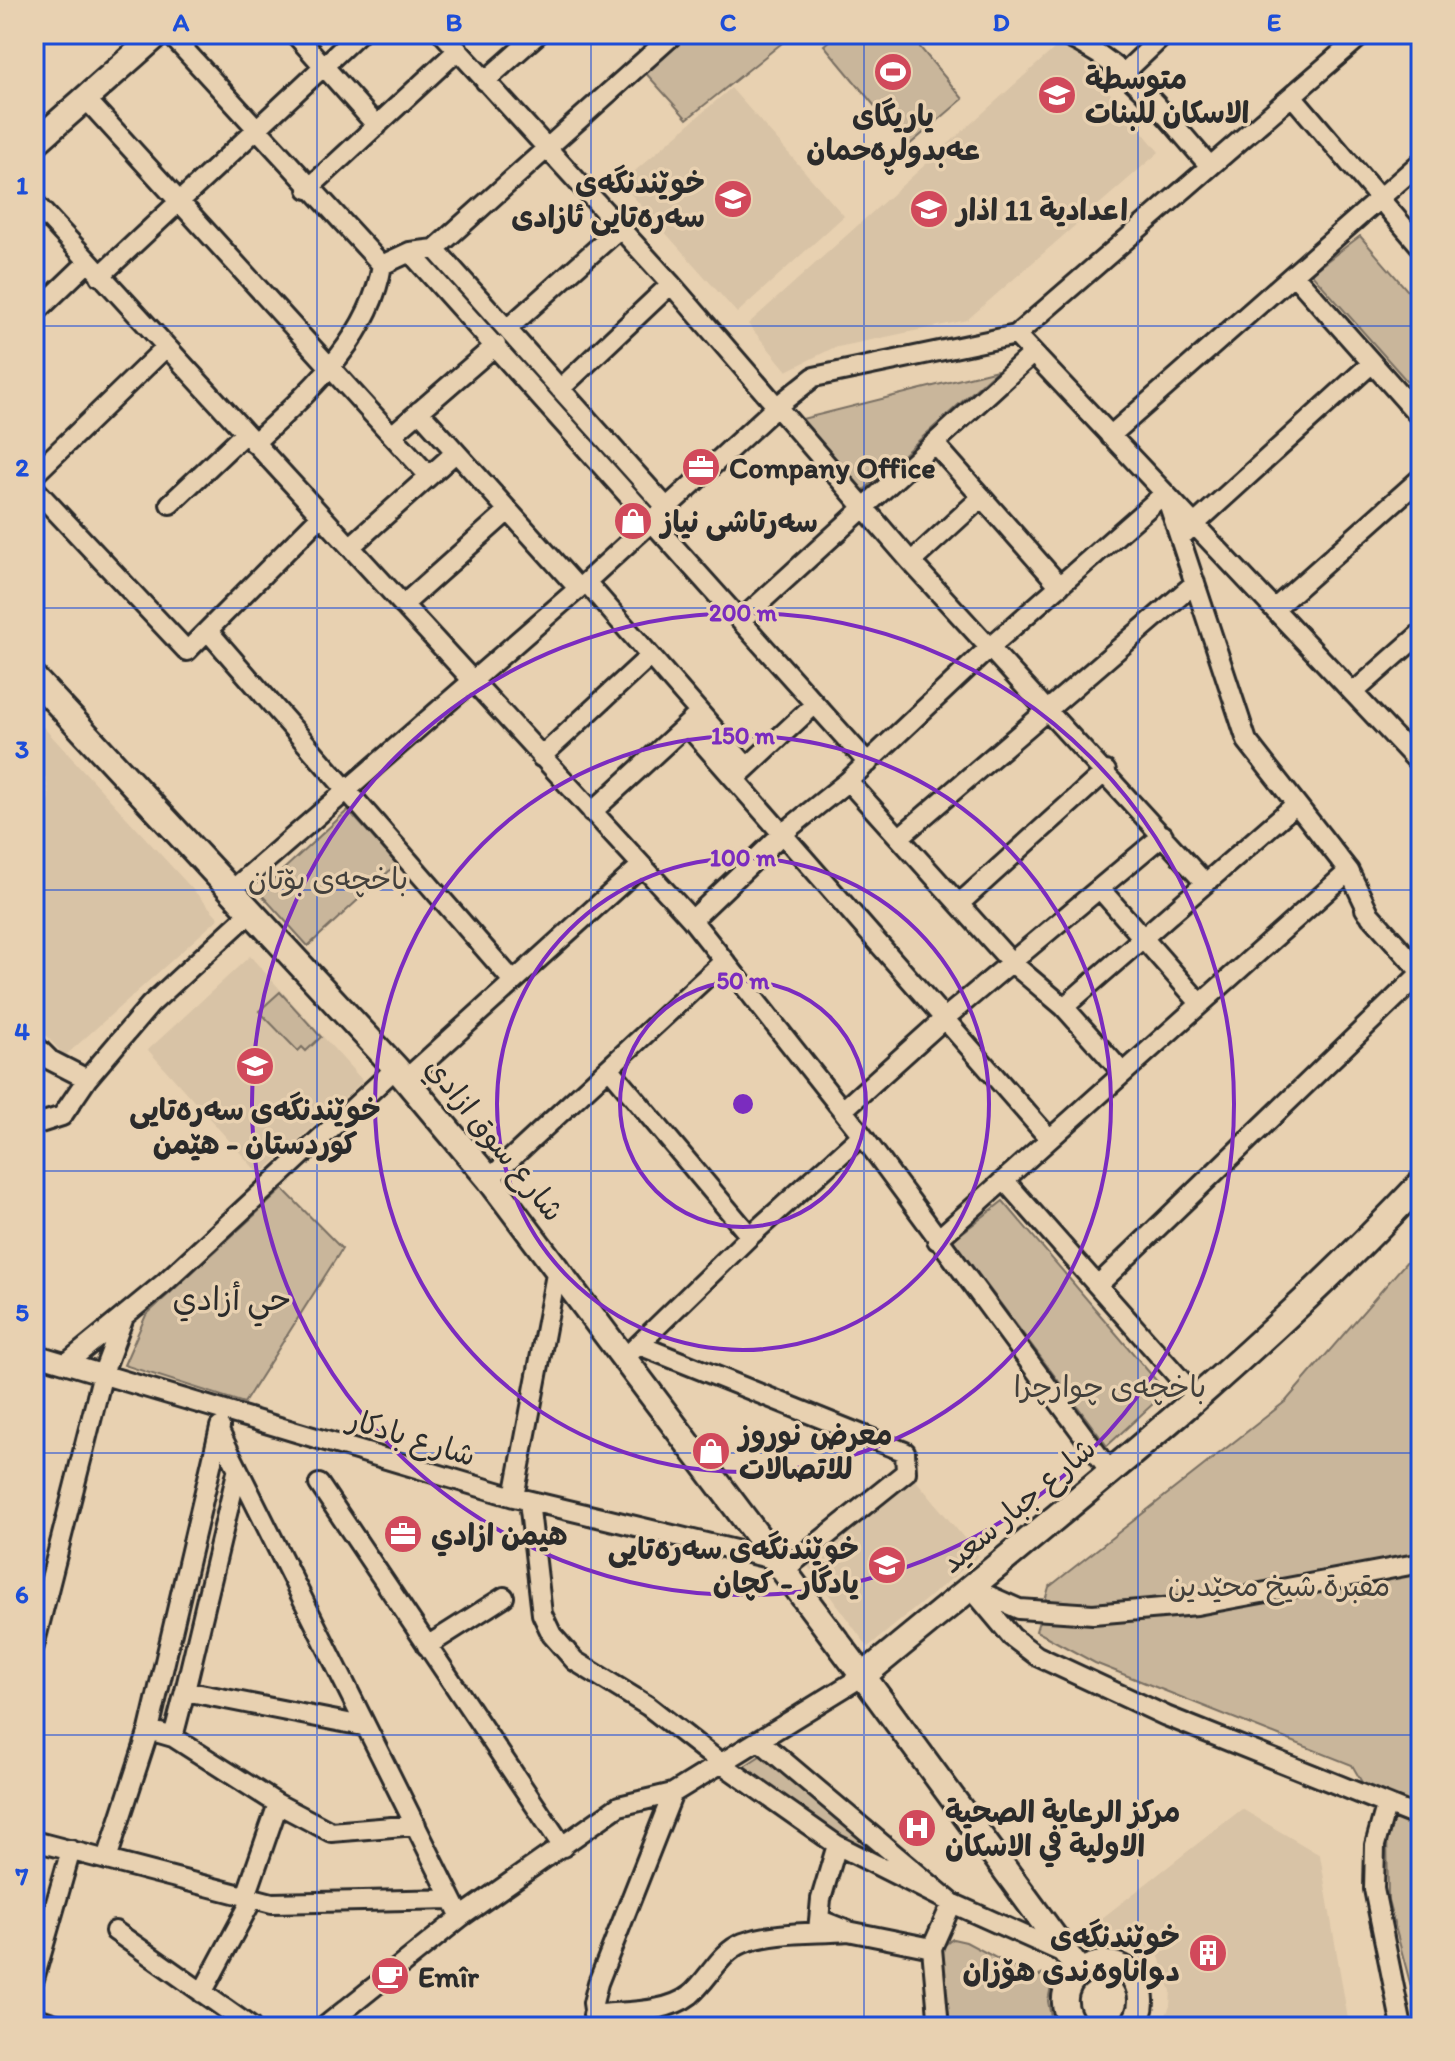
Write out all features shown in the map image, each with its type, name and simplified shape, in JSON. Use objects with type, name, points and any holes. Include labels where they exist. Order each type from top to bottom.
[{"type":"street","points":[[34,144],[158,34]]},
{"type":"street","points":[[170,34],[308,189],[382,265]]},
{"type":"street","points":[[295,34],[377,126]]},
{"type":"street","points":[[34,314],[94,270],[178,200],[358,34]]},
{"type":"street","points":[[443,34],[671,284],[911,562],[1106,771],[1205,883]]},
{"type":"street","points":[[485,81],[538,34]]},
{"type":"street","points":[[382,265],[410,252],[435,249],[674,34]]},
{"type":"street","points":[[1062,34],[1098,50],[1126,71],[1209,165]]},
{"type":"street","points":[[1126,71],[1165,34]]},
{"type":"street","points":[[231,891],[582,585],[776,407],[814,377],[1016,335],[1363,34]]},
{"type":"street","points":[[308,189],[458,50]]},
{"type":"street","points":[[1293,97],[1421,247]]},
{"type":"street","points":[[86,99],[429,476]]},
{"type":"street","points":[[1110,436],[1421,162]]},
{"type":"street","points":[[34,202],[692,920],[862,1135],[1109,1470]]},
{"type":"street","points":[[507,329],[620,228]]},
{"type":"street","points":[[435,249],[666,507]]},
{"type":"street","points":[[410,252],[868,763]]},
{"type":"street","points":[[170,504],[332,369],[378,286],[382,265]]},
{"type":"street","points":[[1294,275],[1421,418]]},
{"type":"street","points":[[560,389],[671,284]]},
{"type":"street","points":[[1016,335],[1421,765]]},
{"type":"street","points":[[392,435],[496,345]]},
{"type":"street","points":[[34,475],[165,348]]},
{"type":"street","points":[[741,620],[1033,353]]},
{"type":"street","points":[[1180,537],[1372,363]]},
{"type":"street","points":[[419,411],[508,511],[650,656],[693,719],[741,773],[782,834],[1048,1137]]},
{"type":"street","points":[[934,443],[1060,586]]},
{"type":"street","points":[[350,547],[455,453]]},
{"type":"street","points":[[1274,609],[1421,478]]},
{"type":"street","points":[[34,488],[187,651],[321,516]]},
{"type":"street","points":[[1098,1285],[1421,972],[1371,917],[1345,875],[1247,741],[1165,493]]},
{"type":"street","points":[[692,920],[782,834],[848,781],[990,647],[1165,493]]},
{"type":"street","points":[[911,562],[982,497]]},
{"type":"street","points":[[403,605],[508,511]]},
{"type":"street","points":[[901,836],[1195,583]]},
{"type":"street","points":[[208,631],[513,981]]},
{"type":"street","points":[[1353,693],[1421,633]]},
{"type":"street","points":[[541,757],[650,656]]},
{"type":"street","name":"شارع سوق ازادي","points":[[35,680],[401,1074],[489,1179],[557,1269],[632,1352],[780,1565],[1073,1963]]},
{"type":"street","points":[[741,773],[815,704]]},
{"type":"street","points":[[592,812],[693,719]]},
{"type":"street","points":[[960,903],[1106,771]]},
{"type":"street","points":[[848,781],[901,836],[1011,962],[1064,1007],[1122,1072]]},
{"type":"street","points":[[1064,1007],[1295,805]]},
{"type":"street","points":[[843,1110],[945,1018],[1163,835]]},
{"type":"street","points":[[68,1362],[513,981],[641,866]]},
{"type":"street","points":[[937,1240],[1005,1181],[1048,1137],[1345,875]]},
{"type":"street","points":[[1101,890],[1200,1003]]},
{"type":"street","points":[[34,1125],[62,1116],[87,1079],[150,1005],[251,912]]},
{"type":"street","points":[[489,1179],[724,961]]},
{"type":"street","points":[[34,1044],[50,1060],[87,1079]]},
{"type":"street","points":[[610,1069],[750,1236]]},
{"type":"street","points":[[780,1565],[906,1472],[905,1452],[632,1352],[750,1236],[862,1135]]},
{"type":"street","points":[[1005,1181],[1196,1397]]},
{"type":"street","name":"شارع جبار سعيد","points":[[863,1676],[1196,1397],[1342,1268],[1421,1183]]},
{"type":"street","points":[[557,1269],[522,1499],[539,1603],[552,1635],[575,1661],[648,1706],[722,1764],[837,1845],[1073,1963],[1110,1964],[1132,1977],[1138,1987],[1141,2005],[1131,2027]]},
{"type":"street","points":[[34,1646],[103,1373],[124,1316]]},
{"type":"street","name":"شارع بادكار","points":[[34,1354],[522,1499],[780,1565]]},
{"type":"street","points":[[107,1859],[149,1730],[223,1409]]},
{"type":"street","points":[[219,1431],[363,1726],[461,1917]]},
{"type":"street","points":[[173,1737],[237,1472]]},
{"type":"street","points":[[319,1484],[563,1847]]},
{"type":"street","points":[[970,1587],[1019,1609],[1093,1614],[1197,1605],[1421,1563]]},
{"type":"street","points":[[970,1587],[1012,1637],[1037,1656],[1166,1716],[1421,1818]]},
{"type":"street","points":[[427,1646],[504,1597]]},
{"type":"street","points":[[324,2027],[461,1917],[627,1803],[673,1793],[761,1742],[863,1676]]},
{"type":"street","points":[[185,1691],[363,1726]]},
{"type":"street","points":[[149,1730],[173,1737],[278,1804],[331,1832],[416,1825]]},
{"type":"street","points":[[761,1742],[952,1903]]},
{"type":"street","points":[[673,1793],[598,1983],[596,2021],[676,2003],[694,1991],[729,1952],[742,1944],[819,1927],[932,1948]]},
{"type":"street","points":[[202,1993],[250,1897],[278,1804]]},
{"type":"street","points":[[1386,1806],[1375,1845],[1374,1889],[1402,2027]]},
{"type":"street","points":[[34,1841],[250,1897],[297,1905],[452,1899]]},
{"type":"street","points":[[819,1927],[821,1899],[837,1845]]},
{"type":"street","points":[[34,1979],[71,1850]]},
{"type":"street","points":[[939,2027],[932,1948],[952,1903]]},
{"type":"street","points":[[115,1931],[251,2027]]},
{"type":"street","points":[[1073,1963],[1065,1999],[1067,2012],[1075,2027]]},
{"type":"street","points":[[34,2017],[64,2027]]},
{"type":"shaded area","points":[[1065,39],[1159,152],[967,320],[833,348],[787,371],[748,324]]},
{"type":"shaded area","name":"خوێندنگەی سەرەتایی ئازادی","points":[[731,88],[844,216],[737,313],[621,183]]},
{"type":"shaded area","points":[[34,717],[219,918],[65,1056],[34,1023],[34,817],[47,804],[49,797],[46,778],[34,765]]},
{"type":"shaded area","name":"خوێندنگەی سەرەتایی کوردستان - هێمن","points":[[250,956],[363,1081],[260,1175],[148,1050]]},
{"type":"shaded area","name":"خوێندنگەی سەرەتایی یادگار - کچان","points":[[914,1478],[979,1556],[868,1647],[804,1561]]},
{"type":"shaded area","points":[[1242,1809],[1320,1855],[1349,2025],[1161,2027],[1170,2006],[1171,1991],[1159,1957],[1131,1935],[1111,1931],[1091,1934],[1088,1929]]},
{"type":"green space","points":[[686,34],[792,35],[687,119],[643,70]]},
{"type":"green space","name":"یاریگای عەبدولڕەحمان","points":[[837,34],[909,34],[963,99],[908,146],[824,45]]},
{"type":"green space","points":[[1360,236],[1421,306],[1421,397],[1311,273]]},
{"type":"green space","points":[[997,370],[863,491],[798,420]]},
{"type":"green space","name":"باخچەی بۆتان","points":[[348,810],[397,864],[308,946],[259,892]]},
{"type":"green space","points":[[280,992],[321,1037],[306,1051],[302,1047],[298,1051],[259,1011]]},
{"type":"green space","points":[[283,1189],[342,1249],[244,1403],[124,1365],[146,1315]]},
{"type":"green space","name":"باخچەی چوارچرا","points":[[1003,1201],[1166,1392],[1107,1446],[953,1240]]},
{"type":"green space","name":"مقبرة شيخ محێدین","points":[[1421,1245],[1421,2024],[1388,1900],[1387,1826],[1352,1765],[1095,1663],[1036,1631],[1049,1587],[1286,1401]]},
{"type":"green space","points":[[763,1754],[907,1873],[829,1829],[743,1767]]},
{"type":"green space","points":[[953,1939],[966,1942],[1034,1978],[1044,1974],[1052,1981],[1048,2001],[1053,2027],[933,2027],[934,1966],[944,1946]]},
{"type":"place","name":"یاریگای عەبدولڕەحمان","points":[[893,72]]},
{"type":"place","name":"متوسطة الاسكان للبنات","points":[[1057,95]]},
{"type":"place","name":"خوێندنگەی سەرەتایی ئازادی","points":[[733,199]]},
{"type":"place","name":"اعدادية 11 اذار","points":[[929,209]]},
{"type":"place","name":"Company Office","points":[[701,467]]},
{"type":"place","name":"سەرتاشی نیاز","points":[[633,521]]},
{"type":"place","name":"خوێندنگەی سەرەتایی کوردستان - هێمن","points":[[255,1066]]},
{"type":"place","name":"معرض نوروز للاتصالات","points":[[711,1451]]},
{"type":"place","name":"هيمن ازادي","points":[[403,1534]]},
{"type":"place","name":"خوێندنگەی سەرەتایی یادگار - کچان","points":[[887,1565]]},
{"type":"place","name":"مركز الرعاية الصحية الاولية في الاسكان","points":[[917,1828]]},
{"type":"place","name":"خوێندنگەی دواناوەندی هۆزان","points":[[1208,1953]]},
{"type":"place","name":"Emîr","points":[[390,1976]]},
{"type":"district","name":"حي أزادي","points":[[232,1299]]}]
